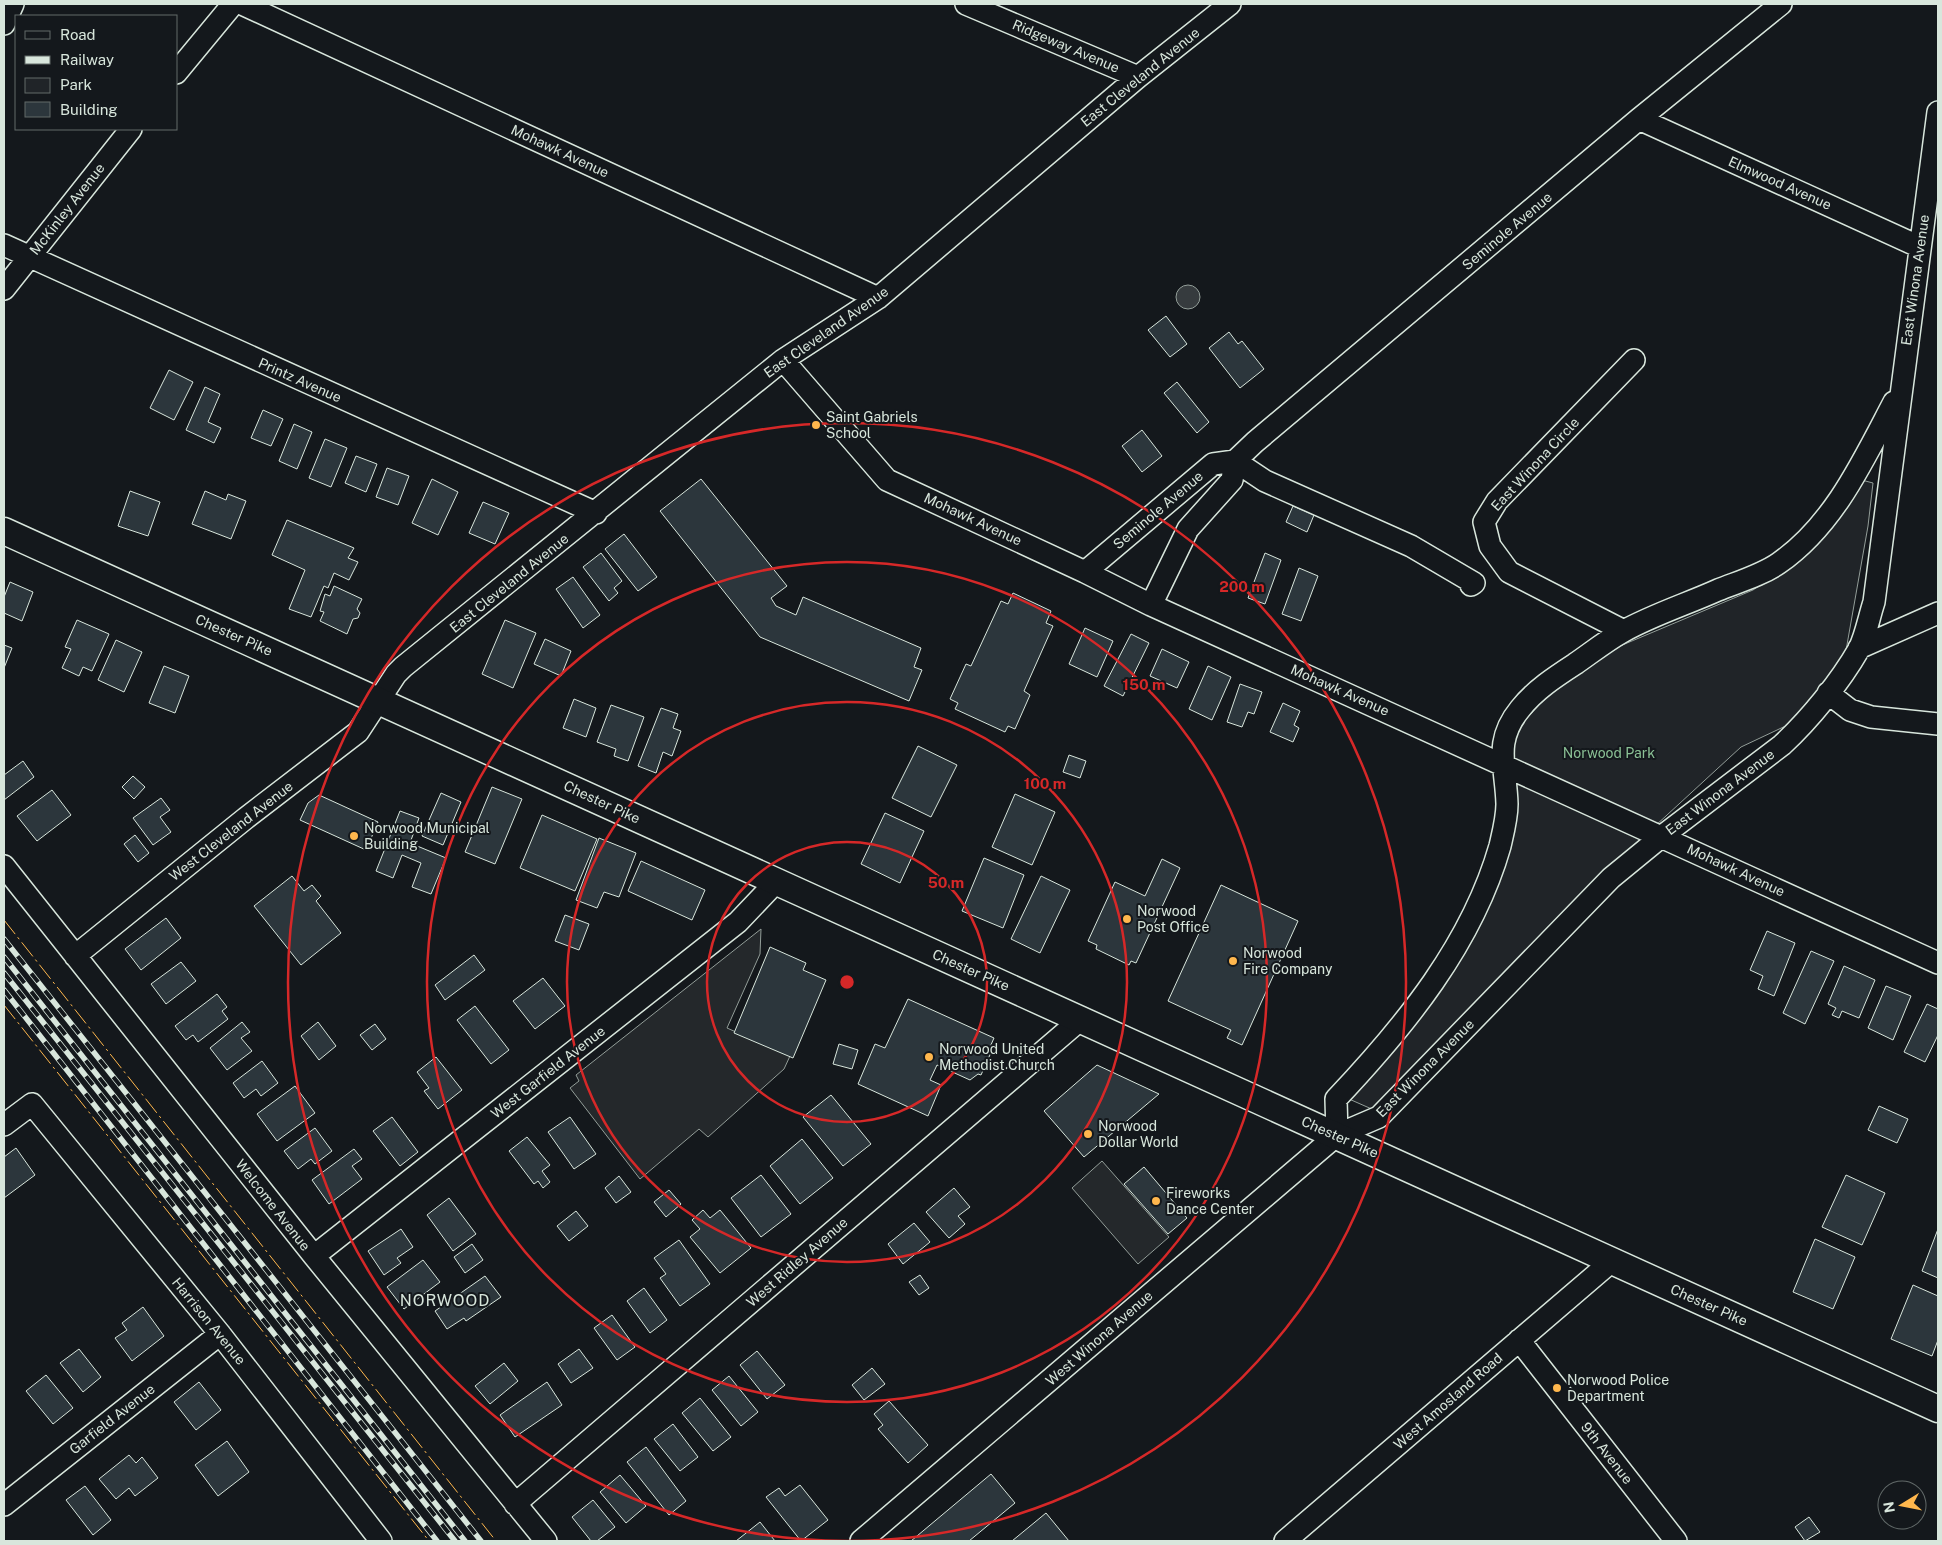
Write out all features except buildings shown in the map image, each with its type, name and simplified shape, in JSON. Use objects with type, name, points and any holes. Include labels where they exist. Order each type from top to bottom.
[{"type":"main road","name":"Chester Pike","points":[[4,531],[380,700],[776,882],[1938,1409]]},
{"type":"street","points":[[4,24],[13,4]]},
{"type":"street","points":[[178,71],[233,4]]},
{"type":"street","name":"Mohawk Avenue","points":[[242,4],[878,298]]},
{"type":"street","name":"Ridgeway Avenue","points":[[966,4],[1138,77]]},
{"type":"street","name":"East Cleveland Avenue","points":[[380,700],[396,674],[403,667],[783,360],[878,298],[1138,77],[1230,4]]},
{"type":"street","name":"Seminole Avenue","points":[[1086,572],[1213,464],[1235,461],[1262,436],[1639,119],[1781,4]]},
{"type":"street","name":"East Winona Avenue","points":[[1901,388],[1854,478],[1803,543],[1778,564],[1624,631],[1547,682],[1521,708],[1505,734],[1502,764],[1507,806],[1505,824],[1484,892],[1460,939],[1421,999],[1377,1054],[1336,1099],[1336,1135],[1379,1117],[1583,905],[1661,836],[1782,745],[1799,729],[1828,693],[1859,648],[1874,602],[1938,112]]},
{"type":"street","name":"Elmwood Avenue","points":[[1639,119],[1920,247]]},
{"type":"street","name":"McKinley Avenue","points":[[4,289],[130,130]]},
{"type":"street","name":"Printz Avenue","points":[[4,245],[596,513]]},
{"type":"street","name":"Mohawk Avenue","points":[[783,360],[887,480],[1086,572],[1151,605],[1938,963]]},
{"type":"street","name":"East Winona Circle","points":[[1624,631],[1509,572],[1490,546],[1484,522],[1497,501],[1634,360]]},
{"type":"street","points":[[1235,461],[1265,481],[1411,546],[1474,583],[1471,585]]},
{"type":"street","name":"Seminole Avenue","points":[[1151,605],[1188,529],[1232,480],[1235,461]]},
{"type":"street","points":[[1859,648],[1938,613]]},
{"type":"street","points":[[1828,693],[1850,710],[1872,717],[1938,724]]},
{"type":"street","name":"West Cleveland Avenue","points":[[76,956],[246,818],[358,732],[380,700]]},
{"type":"street","name":"Welcome Avenue","points":[[4,866],[314,1256],[546,1541]]},
{"type":"street","name":"West Garfield Avenue","points":[[314,1256],[738,922],[776,882]]},
{"type":"street","name":"West Ridley Avenue","points":[[515,1504],[1080,1020]]},
{"type":"street","name":"Harrison Avenue","points":[[4,1126],[32,1104],[220,1334],[381,1541]]},
{"type":"street","name":"West Winona Avenue","points":[[861,1541],[1336,1135]]},
{"type":"street","name":"West Amosland Road","points":[[1298,1537],[1519,1340],[1612,1261]]},
{"type":"street","name":"Garfield Avenue","points":[[4,1505],[220,1334]]},
{"type":"street","name":"9th Avenue","points":[[1519,1340],[1676,1541]]},
{"type":"green space","name":"Norwood Park","points":[[1854,478],[1873,483],[1868,526],[1842,673],[1811,714],[1741,747],[1605,872],[1374,1110],[1349,1099],[1468,944],[1512,741],[1520,726],[1556,686],[1620,646],[1753,590],[1801,558]]},
{"type":"shaded area","points":[[1188,285],[1196,289],[1200,297],[1196,305],[1188,309],[1180,305],[1176,297],[1180,289]]},
{"type":"shaded area","points":[[761,929],[760,954],[727,1028],[790,1056],[784,1069],[708,1137],[699,1129],[640,1179],[570,1088],[579,1081],[576,1075]]},
{"type":"shaded area","points":[[1102,1161],[1169,1237],[1138,1264],[1072,1188]]},
{"type":"railway","points":[[4,939],[481,1541]]},
{"type":"railway","points":[[4,957],[465,1541]]},
{"type":"railway","points":[[4,973],[455,1541]]},
{"type":"railway","points":[[4,990],[437,1541]]},
{"type":"power","points":[[4,920],[496,1541]]},
{"type":"power","points":[[4,1005],[429,1541]]},
{"type":"place","name":"Saint Gabriels School","points":[[816,425]]},
{"type":"place","name":"Norwood Municipal Building","points":[[354,836]]},
{"type":"place","name":"Norwood Post Office","points":[[1127,919]]},
{"type":"place","name":"Norwood Fire Company","points":[[1233,961]]},
{"type":"place","name":"Norwood United Methodist Church","points":[[929,1057]]},
{"type":"place","name":"Norwood Dollar World","points":[[1088,1134]]},
{"type":"place","name":"Fireworks Dance Center","points":[[1156,1201]]},
{"type":"place","name":"Norwood Police Department","points":[[1557,1388]]},
{"type":"district","name":"NORWOOD","points":[[445,1300]]}]
